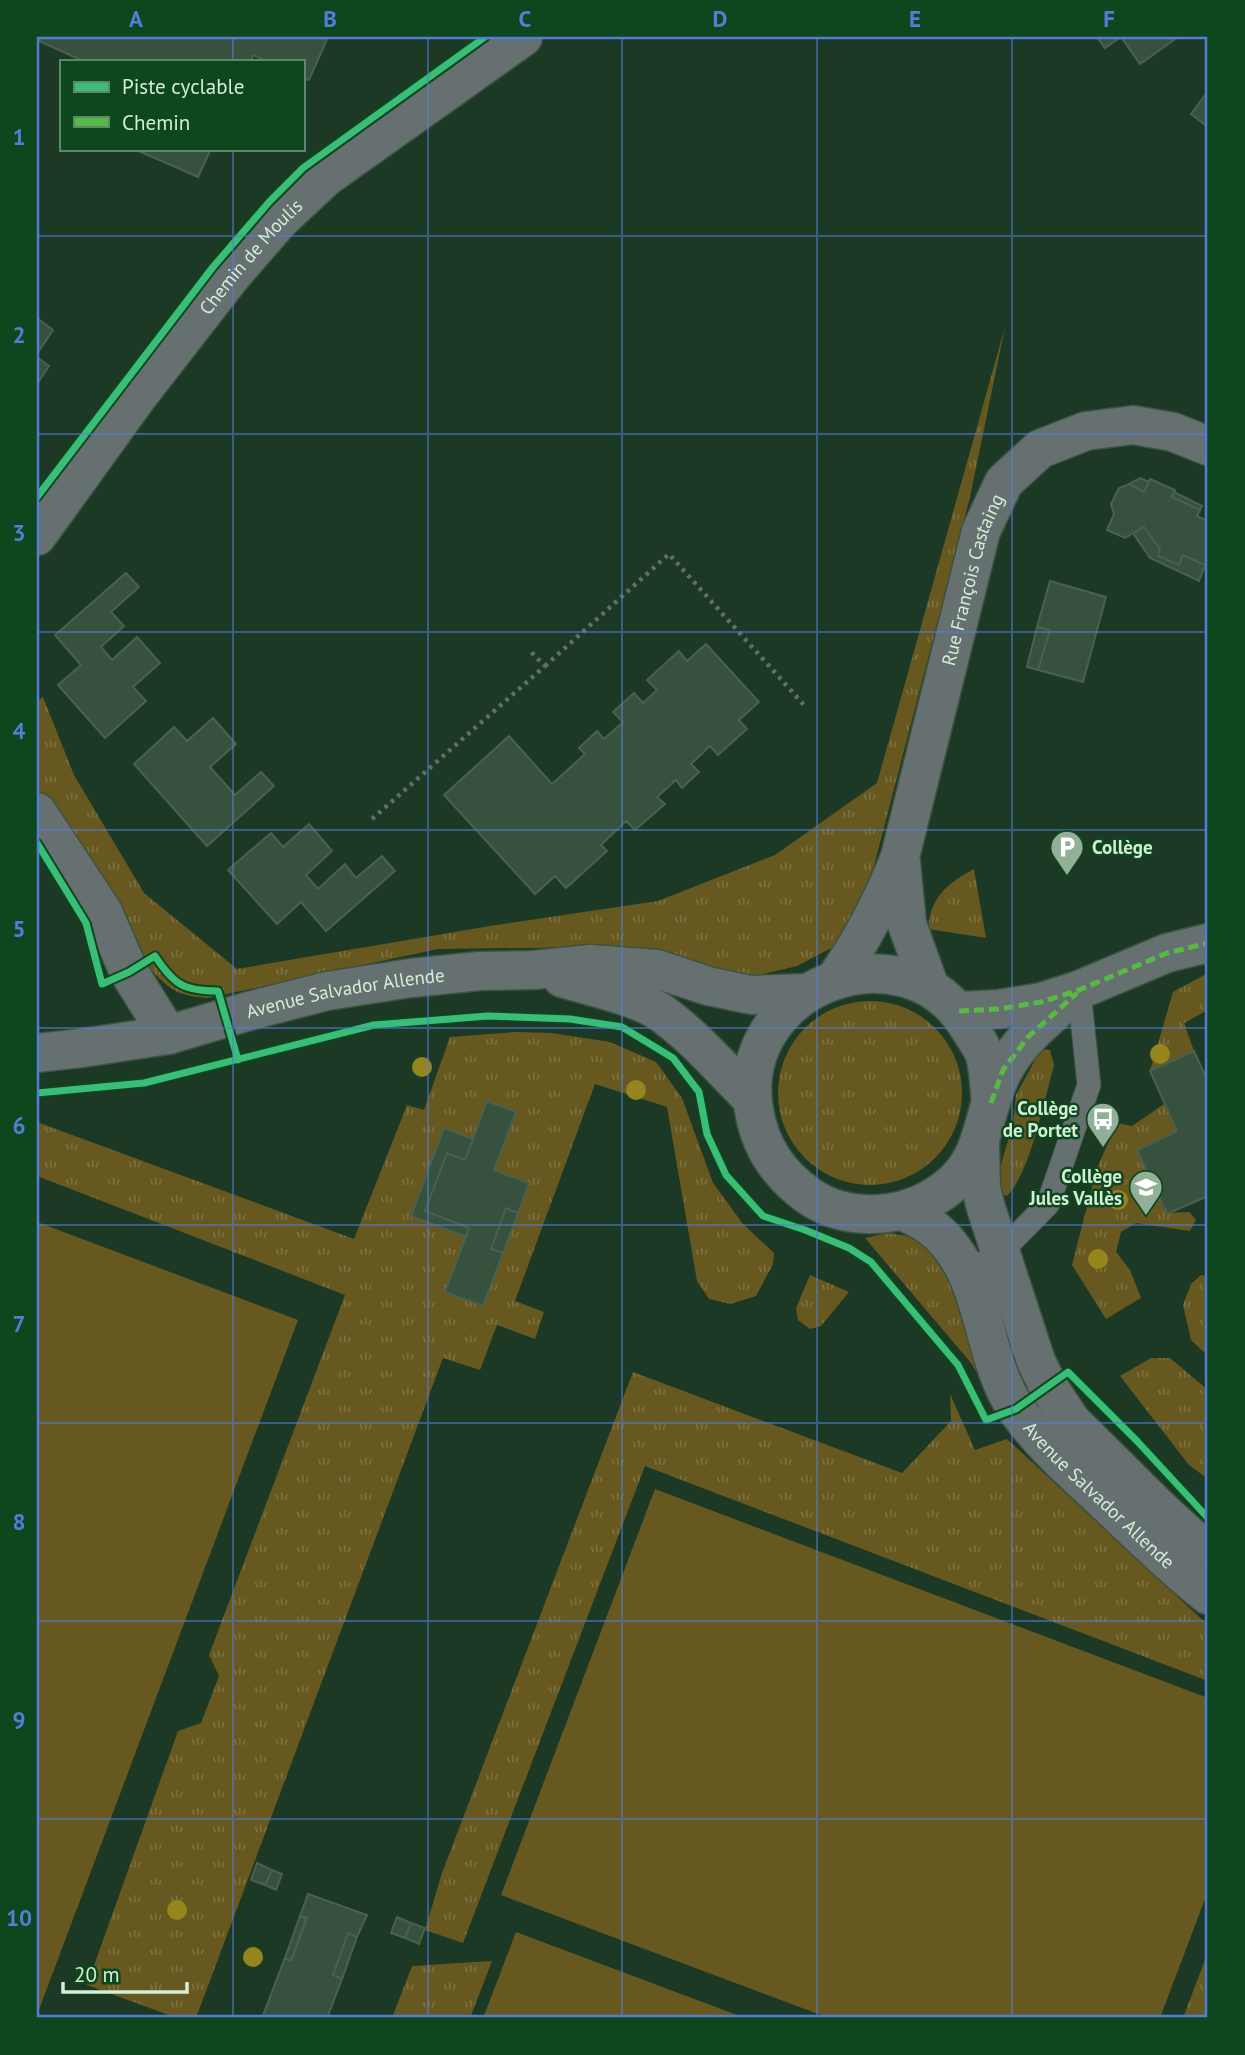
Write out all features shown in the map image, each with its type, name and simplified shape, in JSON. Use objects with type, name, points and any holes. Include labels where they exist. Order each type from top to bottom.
[{"type":"street","name":"Chemin de Moulis","points":[[37,536],[138,396],[232,275],[279,221],[326,177],[523,37]]},
{"type":"street","name":"Rue François Castaing","points":[[821,985],[862,940],[900,857],[981,531],[1004,482],[1040,449],[1087,430],[1133,425],[1173,432],[1208,446]]},
{"type":"street","points":[[37,812],[103,912],[129,972],[168,1035]]},
{"type":"street","name":"Rue François Castaing","points":[[900,857],[901,887],[907,924],[930,988]]},
{"type":"street","points":[[959,1011],[1020,1005],[1079,990],[1167,953],[1208,943]]},
{"type":"street","name":"Avenue Salvador Allende","points":[[37,1052],[168,1035],[327,992],[411,978],[480,971],[534,970],[591,964],[657,969],[708,986],[751,995],[821,985]]},
{"type":"street","name":"Avenue Salvador Allende","points":[[534,970],[611,992],[658,1011],[698,1045],[751,1098]]},
{"type":"street","points":[[991,1103],[985,1054],[959,1011],[930,988],[900,976],[868,973],[821,985],[782,1013],[765,1038],[754,1067],[751,1098],[757,1129],[770,1159],[790,1183],[817,1201],[844,1212],[873,1214],[902,1210],[934,1197],[962,1174],[980,1145],[1003,1070],[1028,1037],[1079,990]]},
{"type":"street","name":"Avenue Salvador Allende","points":[[980,1145],[981,1188],[1036,1362],[1048,1386],[1072,1421],[1208,1553]]},
{"type":"street","name":"Avenue Salvador Allende","points":[[902,1210],[930,1226],[955,1252],[968,1272],[1003,1386],[1016,1409],[1043,1443],[1180,1573],[1208,1595]]},
{"type":"lane","points":[[968,1272],[1001,1252],[1048,1204],[1089,1084],[1079,990]]},
{"type":"path","points":[[372,818],[669,554],[804,705]]},
{"type":"path","points":[[531,652],[545,666]]},
{"type":"green space","points":[[1005,327],[970,497],[874,866],[841,943],[797,966],[755,976],[598,947],[438,949],[208,998],[189,996],[169,987],[150,969],[37,790],[37,701],[43,697],[74,775],[144,893],[237,969],[496,925],[658,901],[775,855],[877,783]]},
{"type":"green space","points":[[974,869],[986,938],[928,929],[936,900],[948,886]]},
{"type":"green space","points":[[1208,973],[1208,1010],[1184,1023],[1194,1051],[1150,1071],[1173,992]]},
{"type":"green space","points":[[870,1001],[905,1008],[935,1028],[955,1058],[962,1093],[955,1128],[935,1158],[905,1178],[870,1185],[835,1178],[805,1158],[785,1128],[778,1093],[785,1058],[805,1028],[835,1008]]},
{"type":"green space","points":[[515,1032],[552,1033],[610,1042],[656,1062],[682,1098],[713,1183],[743,1224],[774,1253],[773,1264],[756,1296],[731,1304],[709,1299],[697,1281],[667,1107],[595,1084],[515,1301],[544,1312],[535,1339],[497,1325],[480,1370],[443,1358],[196,2018],[177,2018],[87,1985],[178,1731],[201,1723],[219,1676],[209,1655],[345,1295],[37,1176],[37,1122],[354,1239],[407,1105],[424,1110],[450,1037]]},
{"type":"green space","points":[[1041,1049],[1050,1050],[1054,1065],[1030,1153],[1023,1171],[1007,1196],[996,1191],[1013,1124],[1016,1095]]},
{"type":"green space","points":[[1164,1104],[1177,1131],[1137,1151],[1167,1213],[1189,1212],[1196,1220],[1190,1231],[1136,1223],[1121,1232],[1116,1252],[1130,1270],[1141,1298],[1106,1319],[1072,1265],[1097,1168],[1117,1123],[1132,1126]]},
{"type":"green space","points":[[37,1222],[298,1320],[37,2015]]},
{"type":"green space","points":[[888,1233],[912,1237],[923,1242],[942,1260],[966,1317],[990,1394],[971,1363],[865,1238]]},
{"type":"green space","points":[[810,1275],[849,1292],[821,1326],[810,1329],[798,1320],[796,1308]]},
{"type":"green space","points":[[1201,1275],[1208,1276],[1208,1356],[1191,1340],[1183,1305],[1191,1284]]},
{"type":"green space","points":[[1151,1358],[1170,1358],[1208,1390],[1208,1443],[1205,1455],[1208,1479],[1189,1465],[1120,1376]]},
{"type":"green space","points":[[633,1372],[902,1473],[951,1421],[950,1394],[975,1450],[1007,1439],[1208,1625],[1208,1681],[645,1466],[463,1943],[425,1930],[442,1873]]},
{"type":"green space","points":[[655,1489],[1208,1698],[1208,1891],[1160,2018],[829,2018],[501,1895]]},
{"type":"green space","points":[[516,1932],[745,2018],[483,2018]]},
{"type":"green space","points":[[1208,1952],[1208,2018],[1183,2018]]},
{"type":"green space","points":[[492,1961],[470,2018],[392,2018],[412,1966]]},
{"type":"building","points":[[37,37],[328,37],[309,80],[304,78],[304,60],[264,60],[253,55],[251,60],[81,60],[37,40]]},
{"type":"building","points":[[1097,37],[1121,37],[1105,48]]},
{"type":"building","points":[[1121,37],[1178,37],[1140,64]]},
{"type":"building","points":[[1208,91],[1208,127],[1191,114]]},
{"type":"building","points":[[136,150],[211,150],[198,177]]},
{"type":"building","points":[[37,318],[53,330],[37,354]]},
{"type":"building","points":[[37,357],[49,366],[37,384]]},
{"type":"building","points":[[1140,478],[1149,482],[1144,492],[1129,484]]},
{"type":"building","points":[[1150,479],[1175,490],[1172,497],[1200,510],[1197,516],[1208,521],[1208,559],[1205,565],[1183,555],[1179,565],[1158,556],[1160,549],[1144,527],[1125,538],[1107,530],[1114,514],[1111,504],[1119,488],[1129,484],[1144,492]]},
{"type":"building","points":[[1174,492],[1202,506],[1200,510],[1172,497]]},
{"type":"building","points":[[1144,527],[1160,549],[1158,556],[1179,565],[1183,555],[1205,565],[1199,581],[1150,558],[1133,533]]},
{"type":"building","points":[[126,573],[139,587],[111,612],[124,626],[101,647],[112,660],[137,637],[160,663],[133,687],[146,701],[105,738],[58,685],[81,665],[55,635]]},
{"type":"building","points":[[1050,581],[1106,597],[1083,682],[1038,670],[1050,630],[1037,627]]},
{"type":"building","points":[[1037,627],[1050,630],[1038,670],[1027,667]]},
{"type":"building","points":[[706,644],[759,702],[739,720],[747,729],[718,755],[710,746],[691,764],[699,772],[682,788],[676,780],[657,797],[665,804],[635,830],[626,821],[601,845],[607,851],[566,888],[555,876],[535,894],[444,795],[509,736],[552,784],[585,754],[579,748],[597,731],[604,739],[623,722],[613,712],[634,693],[643,703],[657,690],[647,680],[679,651],[687,661]]},
{"type":"building","points":[[213,718],[236,744],[210,767],[235,795],[261,772],[274,786],[207,846],[134,764],[174,727],[187,741]]},
{"type":"building","points":[[309,824],[332,851],[306,875],[318,889],[345,864],[356,878],[382,856],[395,871],[326,931],[301,902],[277,924],[228,870],[271,833],[283,847]]},
{"type":"building","points":[[1194,1051],[1208,1082],[1208,1196],[1167,1214],[1137,1150],[1177,1131],[1150,1071]]},
{"type":"building","points":[[487,1101],[516,1112],[494,1170],[529,1183],[518,1213],[506,1208],[491,1249],[503,1253],[483,1306],[445,1292],[469,1228],[425,1211],[447,1153],[465,1160]]},
{"type":"building","points":[[444,1128],[473,1139],[465,1160],[447,1153],[425,1211],[469,1228],[466,1237],[411,1216]]},
{"type":"building","points":[[506,1208],[518,1213],[503,1253],[491,1249]]},
{"type":"building","points":[[257,1863],[272,1870],[265,1885],[251,1880]]},
{"type":"building","points":[[272,1870],[282,1874],[276,1890],[265,1885]]},
{"type":"building","points":[[308,1894],[367,1915],[357,1937],[348,1933],[333,1975],[342,1979],[327,2018],[262,2018],[285,1958],[291,1961],[307,1918],[300,1916]]},
{"type":"building","points":[[300,1916],[306,1919],[291,1961],[285,1958]]},
{"type":"building","points":[[397,1917],[411,1923],[405,1938],[391,1933]]},
{"type":"building","points":[[411,1923],[425,1928],[419,1944],[405,1938]]},
{"type":"building","points":[[348,1933],[357,1937],[342,1979],[333,1975]]},
{"type":"marked path","points":[[959,1011],[999,1009],[1041,1002],[1079,990],[1167,953],[1208,943]]},
{"type":"marked path","points":[[991,1103],[1003,1070],[1028,1037],[1077,993]]},
{"type":"cycle path","points":[[37,497],[213,267],[270,201],[303,168],[485,37]]},
{"type":"cycle path","points":[[37,843],[86,923],[102,984],[155,956],[174,980],[188,988],[218,991],[238,1060]]},
{"type":"cycle path","points":[[37,1093],[144,1083],[374,1025],[488,1016],[570,1019],[622,1027],[673,1058],[699,1092],[707,1134],[726,1175],[763,1216],[849,1248],[871,1262],[958,1365],[986,1420],[1016,1409],[1068,1372],[1208,1518]]},
{"type":"place","name":"Collège","points":[[1067,877]]},
{"type":"place","name":"Collège de Portet","points":[[1103,1149]]},
{"type":"place","name":"Collège Jules Vallès","points":[[1146,1217]]}]
